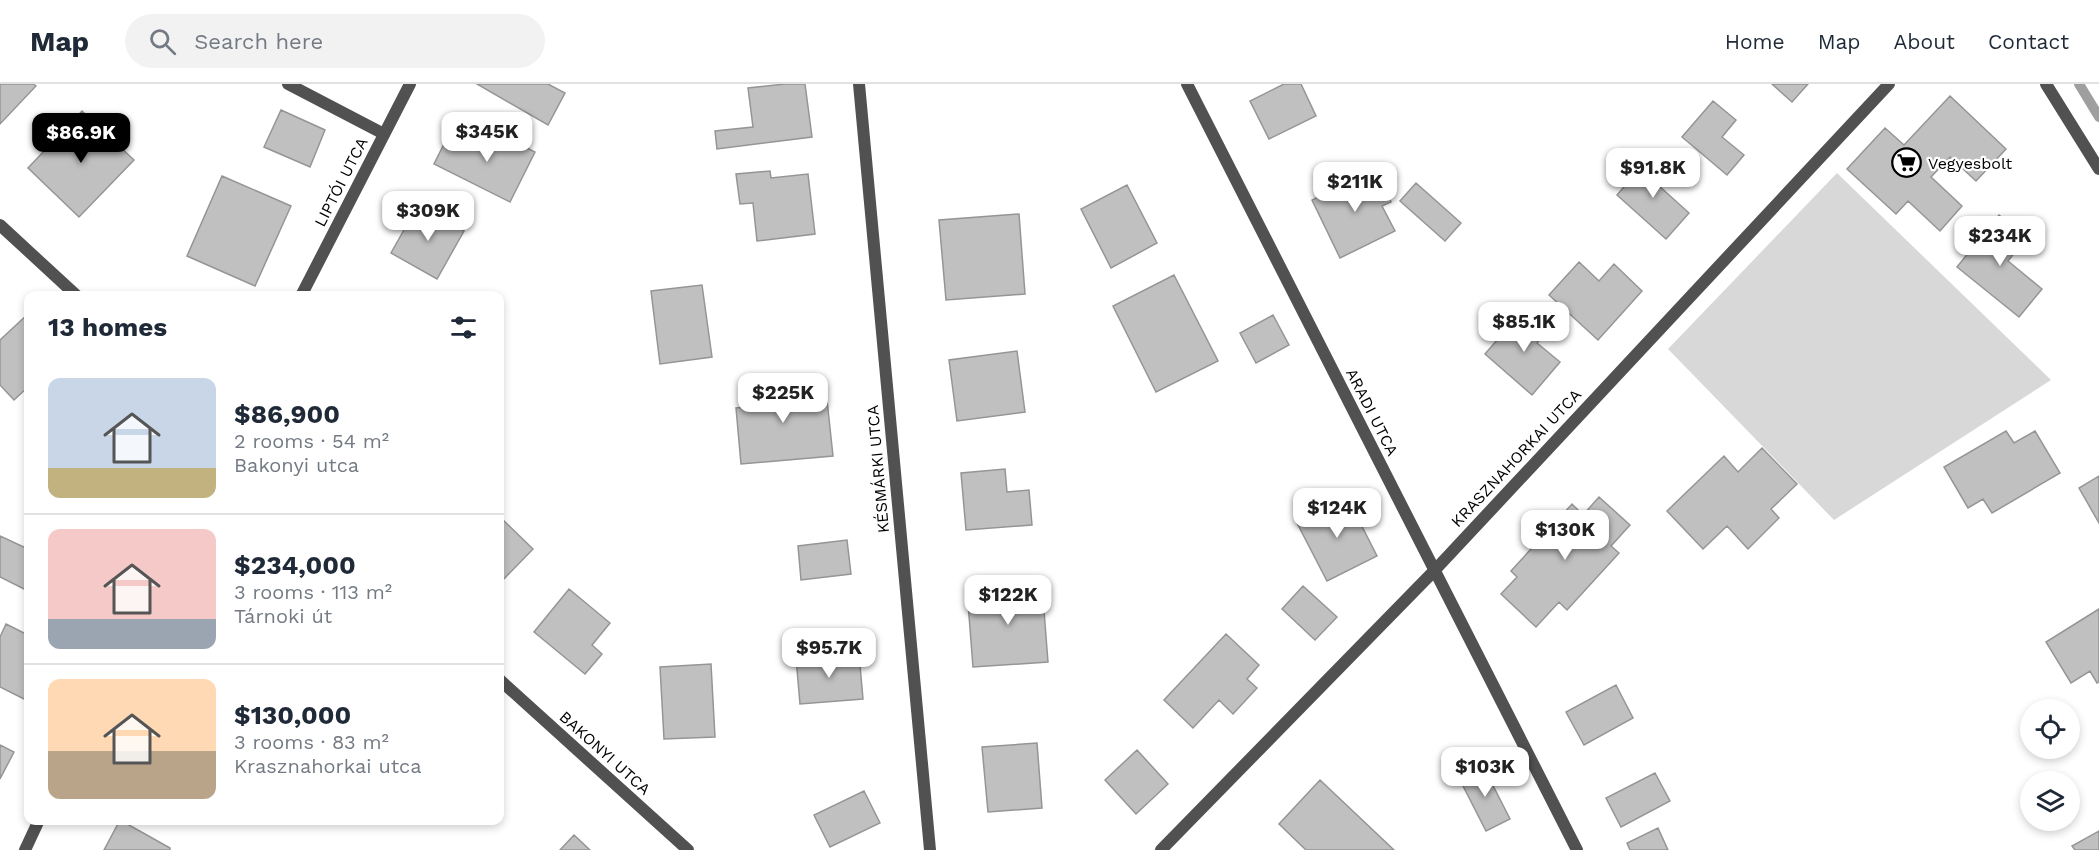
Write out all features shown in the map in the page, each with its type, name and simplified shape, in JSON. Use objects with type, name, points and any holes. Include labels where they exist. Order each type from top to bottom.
[{"type":"street","points":[[288,84],[384,134]]},
{"type":"street","name":"LIPTÓI UTCA","points":[[305,291],[410,84]]},
{"type":"street","name":"KÉSMÁRKI UTCA","points":[[859,84],[930,850]]},
{"type":"street","name":"ARADI UTCA","points":[[1187,84],[1577,850]]},
{"type":"street","name":"KRASZNAHORKAI UTCA","points":[[1161,850],[1434,571],[1889,84]]},
{"type":"street","points":[[2046,84],[2099,169]]},
{"type":"street","points":[[0,225],[72,291]]},
{"type":"street","name":"BAKONYI UTCA","points":[[504,684],[688,850]]},
{"type":"street","points":[[25,850],[37,825]]},
{"type":"shaded area","points":[[1837,173],[2051,380],[1834,520],[1668,349]]},
{"type":"building","points":[[0,84],[33,84],[36,86],[0,124]]},
{"type":"building","points":[[477,84],[548,84],[565,93],[548,125]]},
{"type":"building","points":[[805,84],[812,137],[717,149],[715,131],[753,127],[748,88]]},
{"type":"building","points":[[1284,84],[1301,84],[1316,116],[1269,139],[1250,101]]},
{"type":"building","points":[[1772,84],[1808,84],[1792,102]]},
{"type":"building","points":[[1950,96],[2006,149],[1976,181],[1950,157],[1931,177],[1962,206],[1940,231],[1908,201],[1896,214],[1847,169],[1885,128],[1904,145]]},
{"type":"building","points":[[1713,101],[1736,120],[1722,137],[1744,155],[1727,175],[1682,137]]},
{"type":"building","points":[[281,110],[325,130],[310,167],[264,147]]},
{"type":"building","points":[[82,111],[134,160],[79,217],[28,168]]},
{"type":"building","points":[[479,131],[502,144],[506,137],[535,152],[510,202],[434,164],[449,134],[472,145]]},
{"type":"building","points":[[1651,156],[1670,172],[1658,185],[1689,213],[1666,239],[1617,195]]},
{"type":"building","points":[[1375,169],[1391,202],[1382,206],[1395,231],[1340,258],[1312,200]]},
{"type":"building","points":[[770,171],[771,178],[808,174],[815,234],[757,241],[753,203],[740,204],[736,174]]},
{"type":"building","points":[[222,176],[291,206],[255,286],[187,256]]},
{"type":"building","points":[[1416,183],[1461,223],[1445,241],[1400,201]]},
{"type":"building","points":[[1127,185],[1157,243],[1111,268],[1081,209]]},
{"type":"building","points":[[418,205],[464,231],[437,279],[391,253]]},
{"type":"building","points":[[1019,214],[1025,294],[946,300],[939,220]]},
{"type":"building","points":[[1999,215],[2026,238],[2008,261],[2042,289],[2019,317],[1957,267]]},
{"type":"building","points":[[1579,262],[1599,281],[1614,264],[1642,291],[1598,340],[1549,295]]},
{"type":"building","points":[[1174,275],[1218,361],[1156,392],[1113,306]]},
{"type":"building","points":[[702,285],[712,357],[660,364],[651,291]]},
{"type":"building","points":[[1524,309],[1548,330],[1537,343],[1560,362],[1532,395],[1485,354]]},
{"type":"building","points":[[1273,315],[1289,345],[1256,363],[1240,333]]},
{"type":"building","points":[[24,318],[24,391],[14,400],[0,385],[0,340]]},
{"type":"building","points":[[1017,351],[1025,412],[957,421],[949,360]]},
{"type":"building","points":[[815,381],[818,401],[827,400],[833,456],[741,464],[736,408],[746,407],[744,387]]},
{"type":"building","points":[[2006,431],[2014,443],[2035,431],[2060,473],[1992,513],[1983,499],[1968,508],[1944,467]]},
{"type":"building","points":[[1762,448],[1797,484],[1771,509],[1779,518],[1748,549],[1727,526],[1703,549],[1667,511],[1724,456],[1738,472]]},
{"type":"building","points":[[1005,469],[1007,492],[1029,490],[1032,525],[966,530],[961,473]]},
{"type":"building","points":[[2099,476],[2099,523],[2079,488]]},
{"type":"building","points":[[1347,497],[1377,556],[1327,581],[1297,523]]},
{"type":"building","points":[[1599,497],[1630,525],[1611,546],[1619,553],[1567,610],[1559,602],[1536,627],[1501,594],[1517,577],[1511,571],[1572,504],[1583,515]]},
{"type":"building","points":[[504,521],[533,549],[504,579]]},
{"type":"building","points":[[0,536],[24,547],[24,589],[0,577]]},
{"type":"building","points":[[847,540],[851,574],[801,580],[798,546]]},
{"type":"building","points":[[1042,585],[1048,662],[973,667],[967,590]]},
{"type":"building","points":[[1303,586],[1337,617],[1315,640],[1282,609]]},
{"type":"building","points":[[569,589],[610,623],[592,645],[602,654],[585,674],[534,632]]},
{"type":"building","points":[[2099,609],[2099,682],[2097,683],[2090,671],[2071,683],[2046,642]]},
{"type":"building","points":[[6,624],[24,633],[24,699],[0,687],[0,637]]},
{"type":"building","points":[[1226,634],[1259,665],[1247,679],[1257,688],[1233,714],[1219,700],[1193,728],[1164,700]]},
{"type":"building","points":[[859,654],[863,699],[800,704],[796,658]]},
{"type":"building","points":[[711,664],[715,737],[664,739],[660,667]]},
{"type":"building","points":[[1616,685],[1633,718],[1584,745],[1566,712]]},
{"type":"building","points":[[1037,743],[1042,808],[988,812],[982,747]]},
{"type":"building","points":[[0,745],[14,752],[0,779]]},
{"type":"building","points":[[1137,750],[1168,784],[1136,814],[1105,780]]},
{"type":"building","points":[[1483,766],[1510,819],[1486,831],[1459,778]]},
{"type":"building","points":[[1655,773],[1670,801],[1621,827],[1606,798]]},
{"type":"building","points":[[1320,780],[1394,850],[1306,850],[1279,824]]},
{"type":"building","points":[[864,791],[880,823],[830,847],[814,815]]},
{"type":"building","points":[[117,825],[129,825],[170,848],[170,850],[104,850]]},
{"type":"building","points":[[1658,828],[1668,850],[1630,850],[1627,843]]},
{"type":"building","points":[[2099,831],[2099,850],[2075,850],[2072,846]]},
{"type":"building","points":[[574,835],[590,850],[560,850]]},
{"type":"waterway","points":[[2079,84],[2099,117]]},
{"type":"place","name":"Vegyesbolt","points":[[1907,163]]}]
